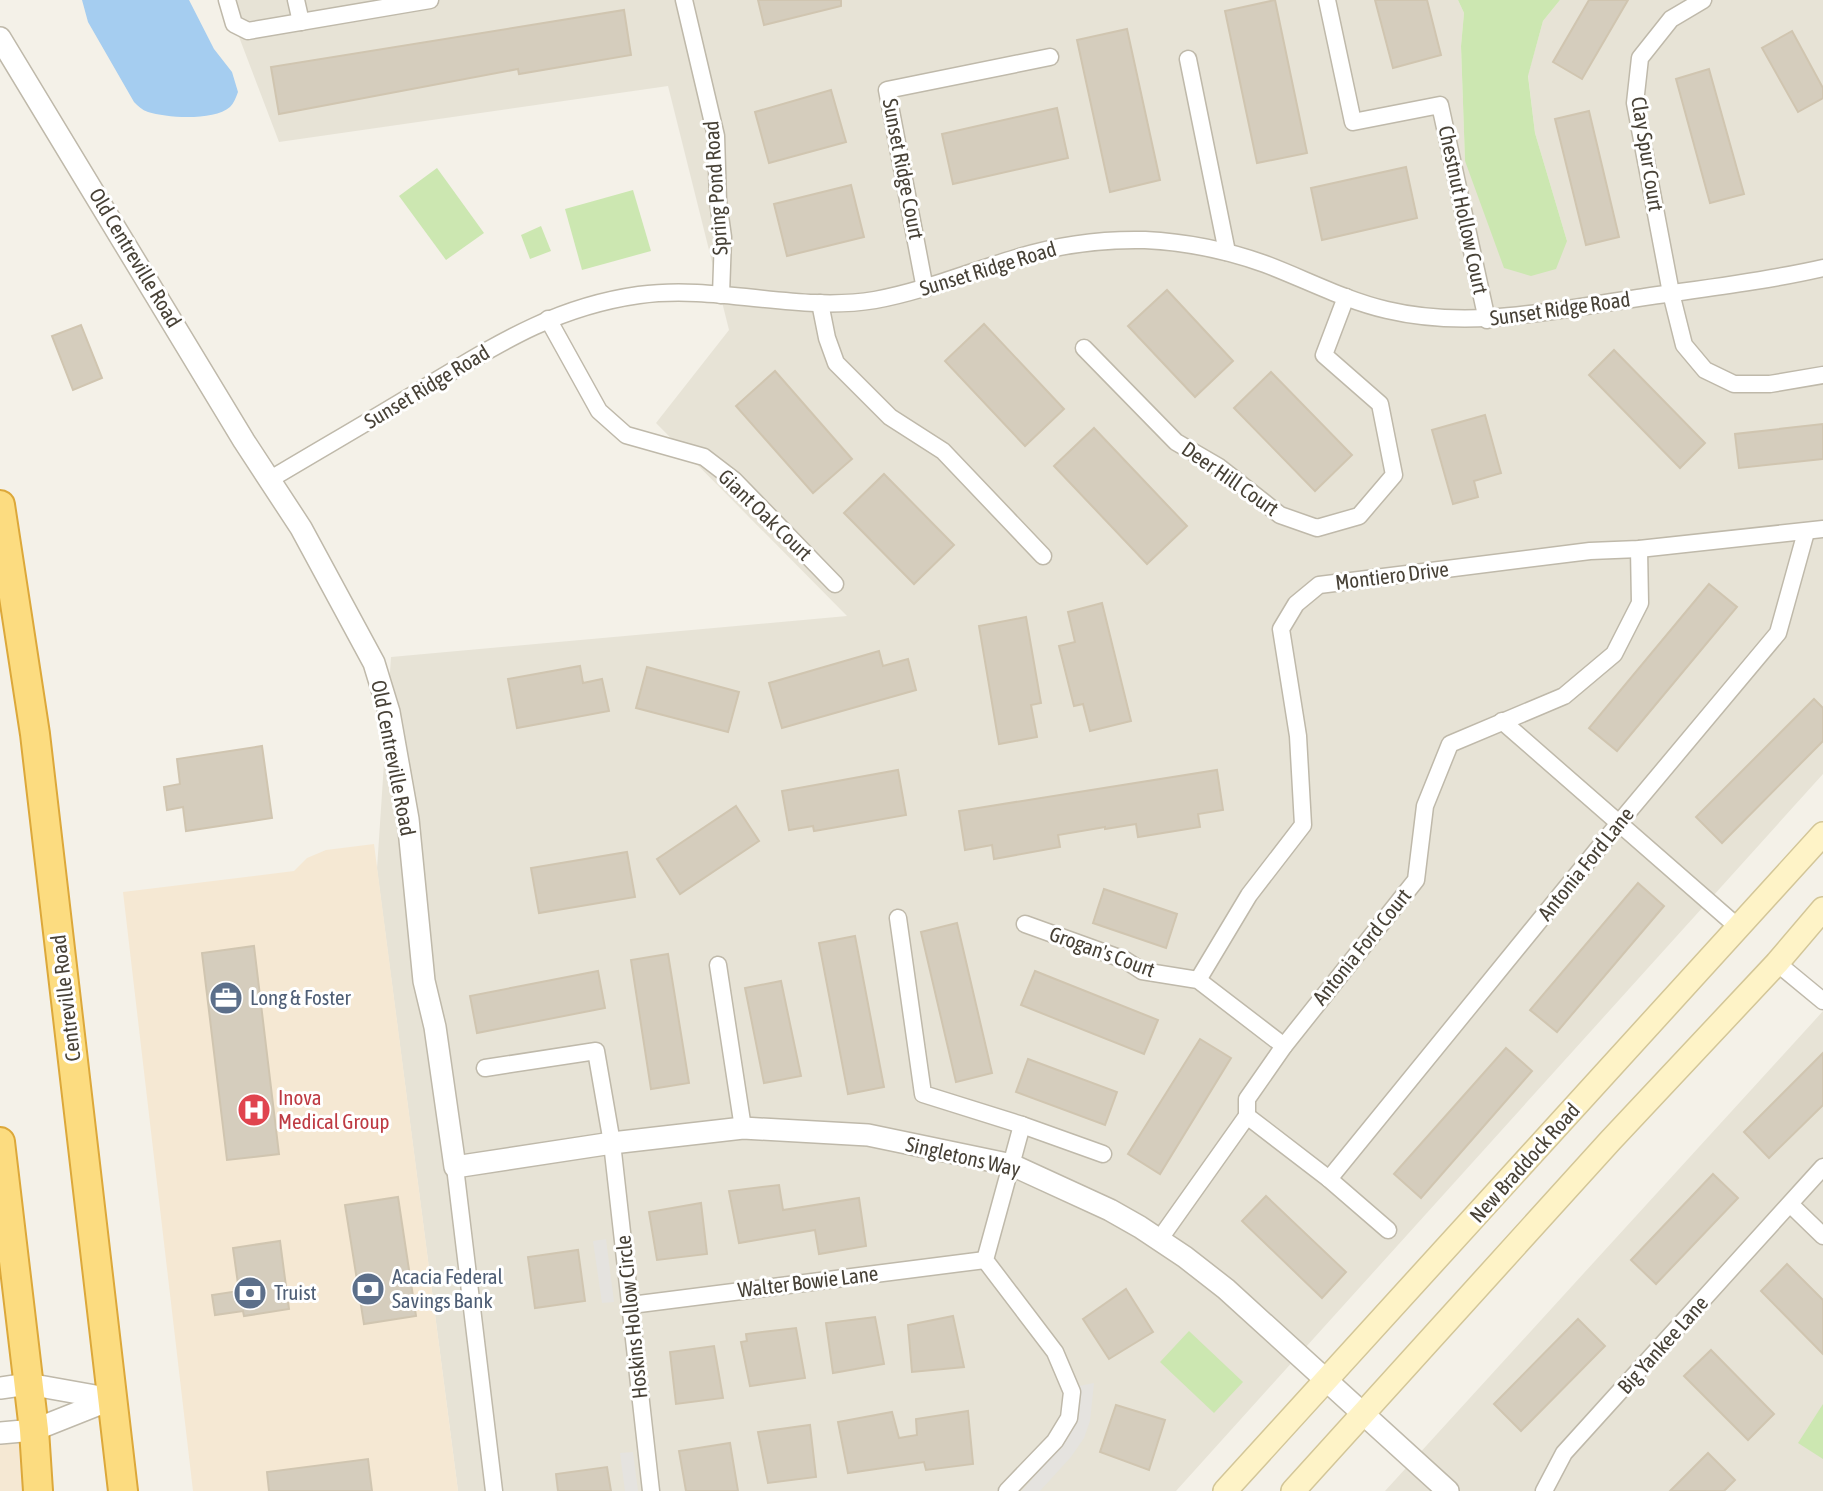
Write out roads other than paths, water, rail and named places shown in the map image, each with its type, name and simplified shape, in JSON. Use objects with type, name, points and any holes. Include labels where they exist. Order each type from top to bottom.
[{"type":"highway","name":"Centreville Road","points":[[0,505],[37,748],[122,1491]]},
{"type":"highway","points":[[0,1142],[34,1430],[38,1491]]},
{"type":"main road","name":"New Braddock Road","points":[[1225,1491],[1823,834]]},
{"type":"main road","points":[[1293,1491],[1610,1141],[1777,963],[1823,909]]},
{"type":"street","points":[[227,0],[234,24],[248,31],[430,0]]},
{"type":"street","points":[[296,0],[301,22]]},
{"type":"street","name":"Spring Pond Road","points":[[684,0],[716,135],[718,201],[723,237],[721,295]]},
{"type":"street","name":"Chestnut Hollow Court","points":[[1327,0],[1353,122],[1440,105],[1487,320]]},
{"type":"street","name":"Clay Spur Court","points":[[1703,0],[1671,19],[1640,58],[1635,103],[1671,293],[1684,345],[1705,370],[1734,384],[1770,384],[1823,375]]},
{"type":"street","name":"Old Centreville Road","points":[[0,38],[314,550],[366,645],[389,712],[408,819],[424,981],[435,1027],[455,1167],[494,1491]]},
{"type":"street","name":"Sunset Ridge Court","points":[[925,289],[887,89],[1051,57]]},
{"type":"street","points":[[1188,59],[1227,252]]},
{"type":"street","name":"Sunset Ridge Road","points":[[270,480],[512,336],[548,318],[590,305],[640,295],[684,292],[820,303],[868,301],[925,289],[1051,248],[1097,241],[1144,240],[1194,245],[1227,252],[1386,310],[1428,317],[1487,320],[1823,268]]},
{"type":"street","name":"Deer Hill Court","points":[[1084,348],[1176,442],[1219,467],[1280,515],[1317,527],[1359,516],[1394,475],[1380,404],[1324,355],[1346,297]]},
{"type":"street","points":[[820,303],[827,338],[836,363],[890,417],[943,451],[1043,556]]},
{"type":"street","name":"Giant Oak Court","points":[[548,318],[599,411],[626,435],[704,457],[734,480],[835,584]]},
{"type":"street","name":"Montiero Drive","points":[[1198,980],[1249,895],[1303,825],[1298,736],[1281,629],[1296,604],[1319,585],[1590,551],[1639,549],[1823,529]]},
{"type":"street","name":"Antonia Ford Lane","points":[[1329,1179],[1619,822],[1779,633],[1806,532]]},
{"type":"street","name":"Antonia Ford Court","points":[[1158,1240],[1247,1116],[1247,1100],[1284,1046],[1416,880],[1425,806],[1450,744],[1564,696],[1614,654],[1640,603],[1639,549]]},
{"type":"street","points":[[1502,721],[1739,928]]},
{"type":"street","points":[[898,918],[923,1094],[1103,1154]]},
{"type":"street","name":"Grogan's Court","points":[[1025,924],[1125,960],[1142,971],[1198,980],[1284,1046]]},
{"type":"street","points":[[1777,963],[1823,1001]]},
{"type":"street","points":[[718,965],[743,1128]]},
{"type":"street","name":"Hoskins Hollow Circle","points":[[485,1068],[596,1051],[612,1143],[651,1491]]},
{"type":"street","points":[[1247,1116],[1329,1179],[1388,1230]]},
{"type":"street","points":[[1007,1491],[1055,1441],[1069,1418],[1072,1392],[1055,1352],[985,1260],[1022,1125]]},
{"type":"street","name":"Singletons Way","points":[[455,1167],[612,1143],[743,1128],[868,1135],[1012,1165],[1110,1210],[1185,1257],[1226,1289],[1448,1491]]},
{"type":"street","name":"Big Yankee Lane","points":[[1544,1491],[1564,1453],[1823,1167]]},
{"type":"street","points":[[1790,1204],[1823,1236]]},
{"type":"street","name":"Walter Bowie Lane","points":[[631,1305],[985,1260]]},
{"type":"street","points":[[0,1388],[28,1384],[113,1399]]},
{"type":"street","points":[[0,1433],[34,1430],[113,1399]]},
{"type":"water","points":[[82,0],[189,0],[214,49],[232,72],[238,92],[233,104],[213,115],[190,117],[167,116],[142,109],[134,102],[88,22]]},
{"type":"place","name":"Long & Foster","points":[[226,998]]},
{"type":"place","name":"Inova Medical Group","points":[[254,1110]]},
{"type":"place","name":"Acacia Federal Savings Bank","points":[[368,1289]]},
{"type":"place","name":"Truist","points":[[250,1293]]}]
